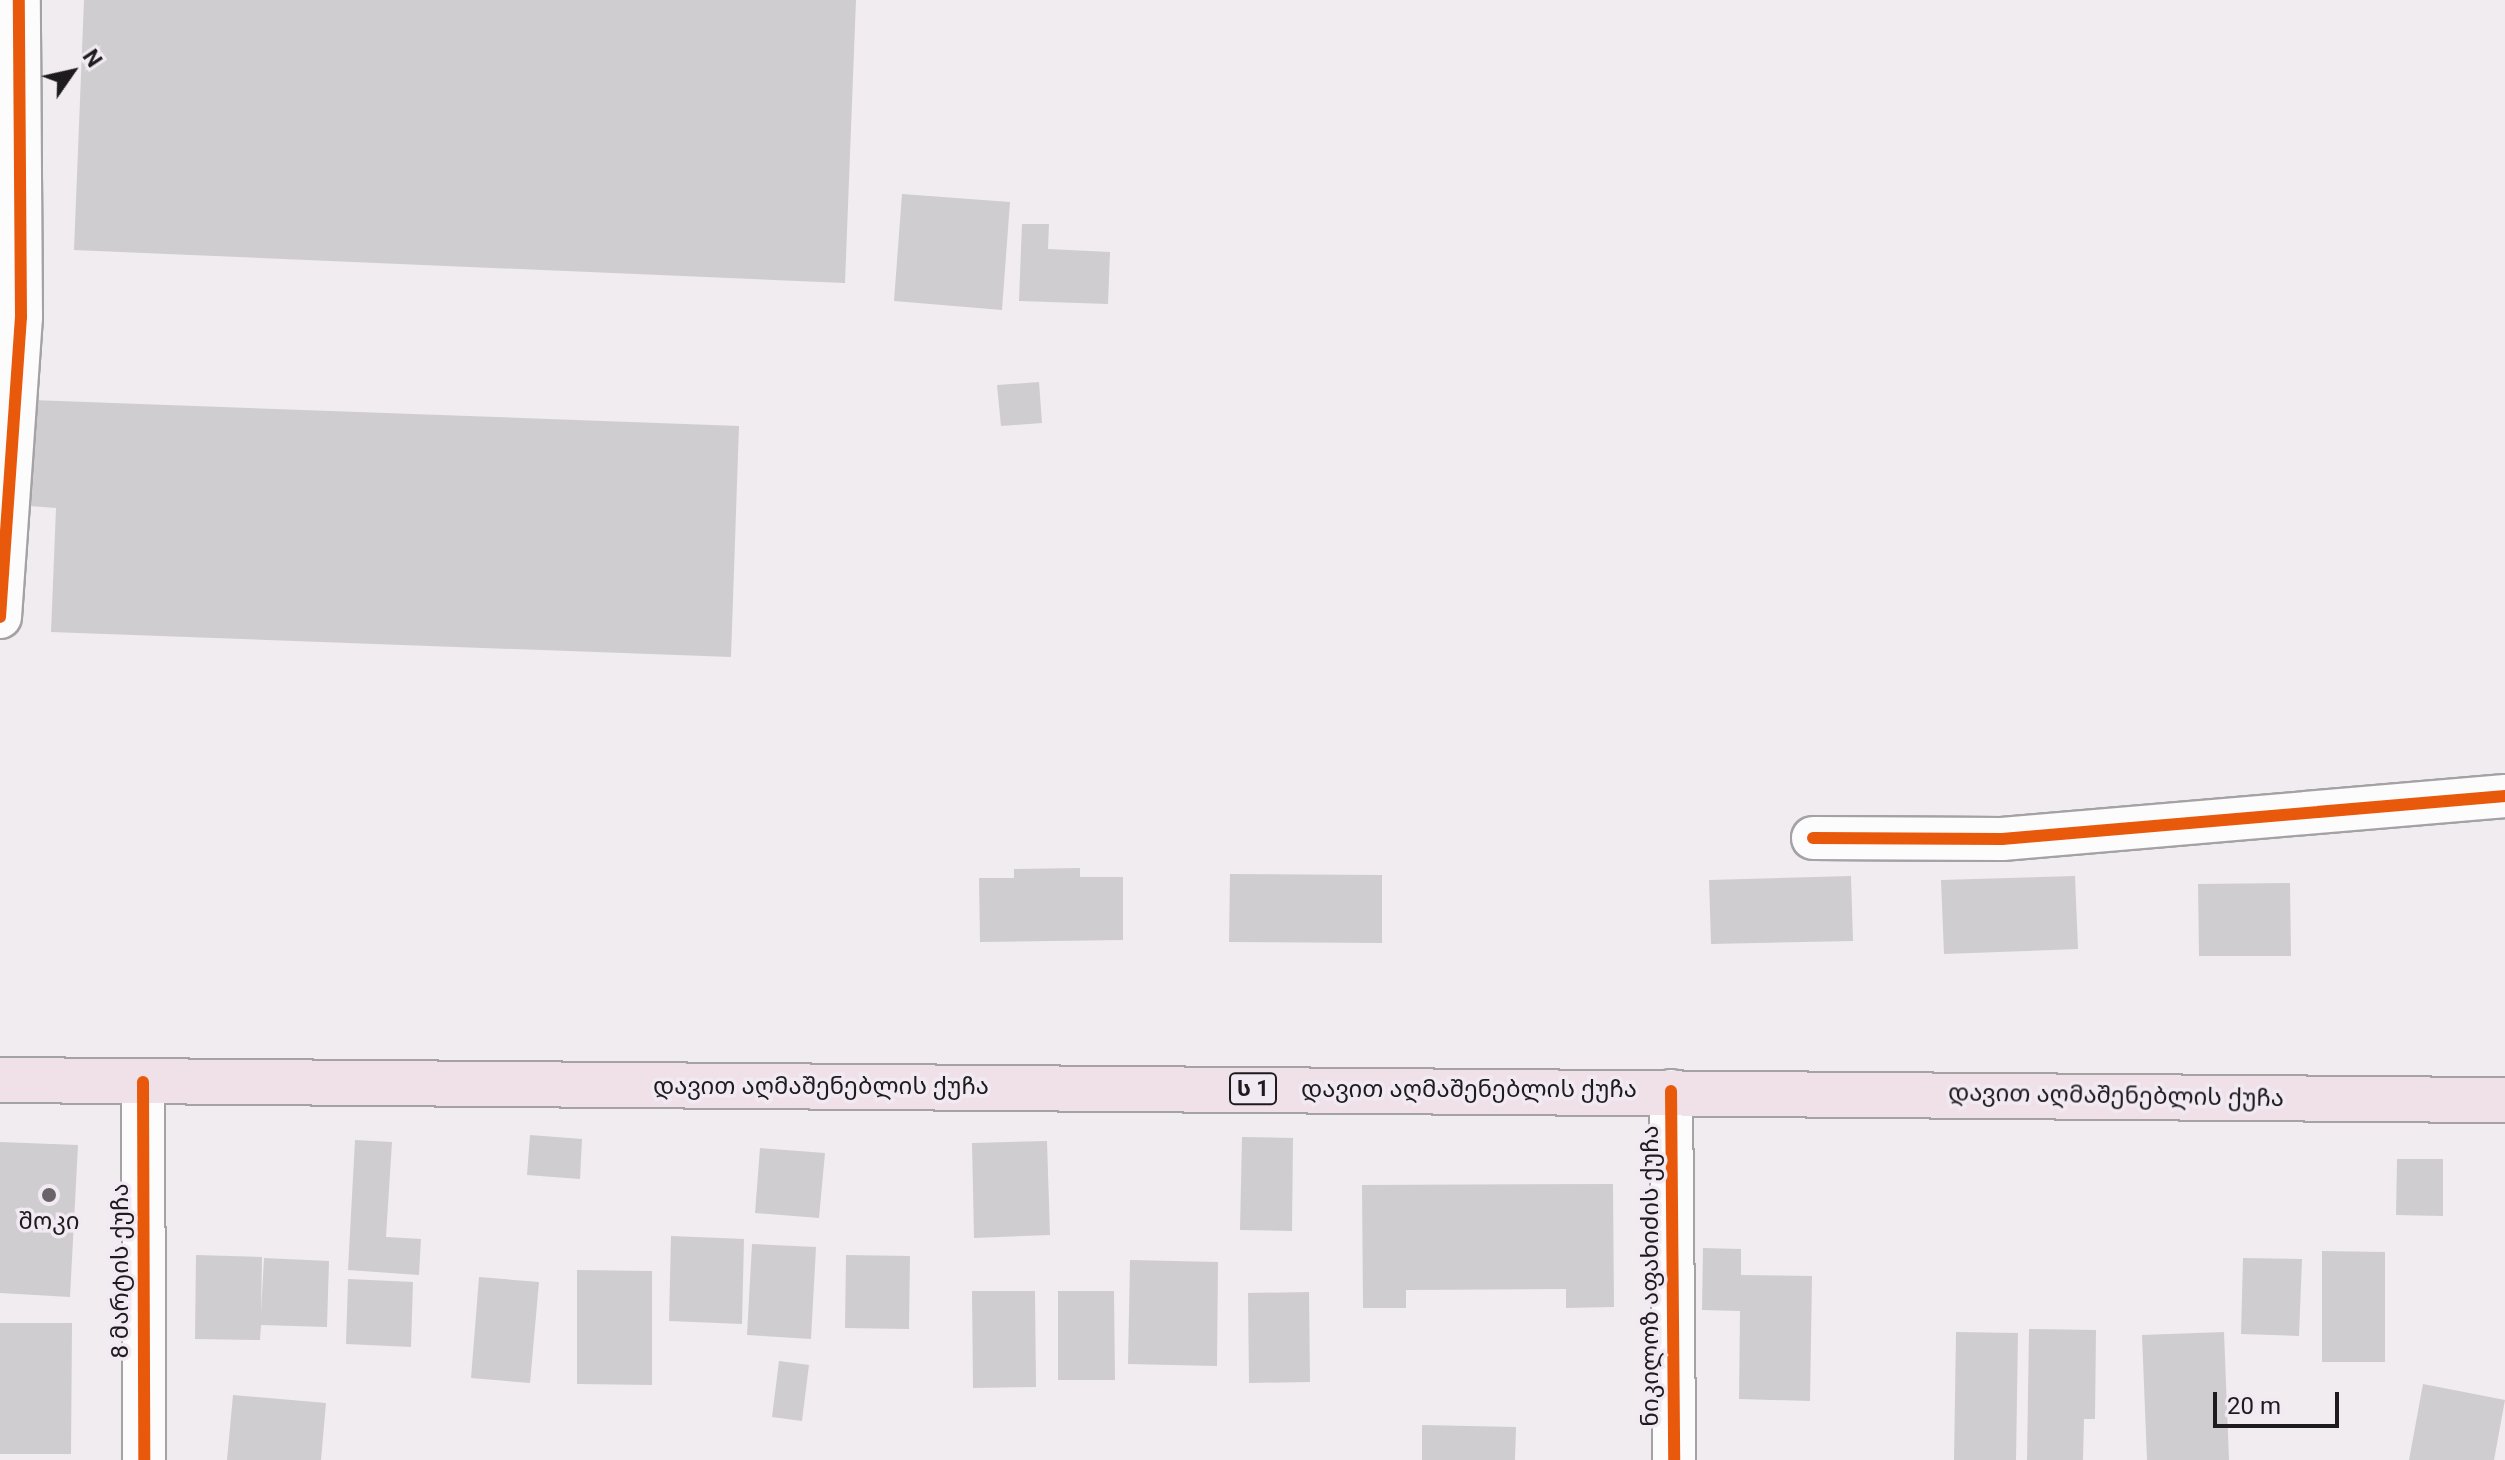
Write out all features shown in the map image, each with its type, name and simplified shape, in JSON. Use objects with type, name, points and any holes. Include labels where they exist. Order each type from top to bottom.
[{"type":"highway","name":"დავით აღმაშენებლის ქუჩა","points":[[0,1080],[2505,1100]]},
{"type":"street","points":[[0,617],[19,0]]},
{"type":"street","points":[[1813,838],[2002,839],[2505,796]]},
{"type":"street","name":"8 მარტის ქუჩა","points":[[143,1082],[144,1460]]},
{"type":"street","name":"ნიკილოზ აფახიძის ქუჩა","points":[[1671,1091],[1674,1460]]},
{"type":"building","points":[[84,0],[856,0],[845,283],[74,250]]},
{"type":"building","points":[[902,194],[1010,202],[1002,310],[894,301]]},
{"type":"building","points":[[1022,224],[1049,224],[1048,249],[1110,252],[1108,304],[1019,301]]},
{"type":"building","points":[[1039,382],[1042,423],[1001,426],[997,385]]},
{"type":"building","points":[[32,400],[739,426],[731,657],[51,632],[56,508],[29,506]]},
{"type":"building","points":[[1080,868],[1080,877],[1123,877],[1123,940],[980,942],[979,878],[1014,878],[1014,869]]},
{"type":"building","points":[[1230,874],[1382,875],[1382,943],[1229,942]]},
{"type":"building","points":[[1851,876],[1853,941],[1711,944],[1709,880]]},
{"type":"building","points":[[2075,876],[2078,949],[1944,954],[1941,880]]},
{"type":"building","points":[[2290,883],[2291,956],[2199,956],[2198,884]]},
{"type":"building","points":[[530,1135],[582,1139],[580,1179],[527,1175]]},
{"type":"building","points":[[1242,1137],[1293,1138],[1292,1231],[1240,1230]]},
{"type":"building","points":[[355,1140],[392,1142],[386,1237],[421,1239],[419,1275],[348,1270]]},
{"type":"building","points":[[1047,1141],[1050,1235],[974,1238],[972,1143]]},
{"type":"building","points":[[0,1142],[78,1145],[70,1297],[0,1293]]},
{"type":"building","points":[[760,1148],[825,1153],[819,1218],[755,1213]]},
{"type":"building","points":[[2397,1159],[2443,1159],[2443,1216],[2396,1215]]},
{"type":"building","points":[[1613,1184],[1614,1307],[1566,1308],[1566,1289],[1406,1290],[1406,1308],[1363,1308],[1362,1185]]},
{"type":"building","points":[[671,1236],[744,1239],[742,1324],[669,1321]]},
{"type":"building","points":[[752,1244],[816,1247],[811,1339],[747,1335]]},
{"type":"building","points":[[1703,1248],[1741,1249],[1741,1275],[1812,1276],[1810,1401],[1739,1399],[1740,1311],[1702,1310]]},
{"type":"building","points":[[2322,1251],[2385,1252],[2385,1362],[2322,1362]]},
{"type":"building","points":[[196,1255],[262,1257],[261,1313],[264,1258],[329,1261],[327,1327],[261,1325],[260,1340],[195,1339]]},
{"type":"building","points":[[846,1255],[910,1256],[909,1329],[845,1328]]},
{"type":"building","points":[[2243,1258],[2302,1259],[2299,1336],[2241,1334]]},
{"type":"building","points":[[1130,1260],[1218,1262],[1217,1366],[1128,1364]]},
{"type":"building","points":[[577,1270],[652,1271],[652,1385],[577,1384]]},
{"type":"building","points":[[479,1277],[539,1282],[530,1383],[471,1378]]},
{"type":"building","points":[[348,1279],[413,1282],[411,1347],[346,1344]]},
{"type":"building","points":[[972,1291],[1035,1291],[1036,1387],[973,1388]]},
{"type":"building","points":[[1058,1291],[1114,1291],[1115,1380],[1058,1380]]},
{"type":"building","points":[[1309,1292],[1310,1382],[1249,1383],[1248,1293]]},
{"type":"building","points":[[0,1323],[72,1323],[71,1454],[0,1454]]},
{"type":"building","points":[[2029,1329],[2096,1330],[2095,1419],[2084,1419],[2083,1460],[2027,1460]]},
{"type":"building","points":[[1956,1332],[2018,1333],[2016,1460],[1954,1460]]},
{"type":"building","points":[[2224,1332],[2229,1460],[2147,1460],[2142,1335]]},
{"type":"building","points":[[779,1361],[809,1365],[802,1421],[772,1417]]},
{"type":"building","points":[[2423,1384],[2505,1400],[2494,1460],[2409,1460]]},
{"type":"building","points":[[233,1395],[326,1403],[321,1460],[227,1460]]},
{"type":"building","points":[[1422,1425],[1516,1427],[1515,1460],[1422,1460]]},
{"type":"cycle path","points":[[0,617],[21,317],[19,0]]},
{"type":"cycle path","points":[[1813,838],[2002,839],[2505,796]]},
{"type":"cycle path","points":[[143,1082],[144,1460]]},
{"type":"cycle path","points":[[1671,1091],[1674,1460]]},
{"type":"place","name":"შოკი","points":[[49,1195]]}]
